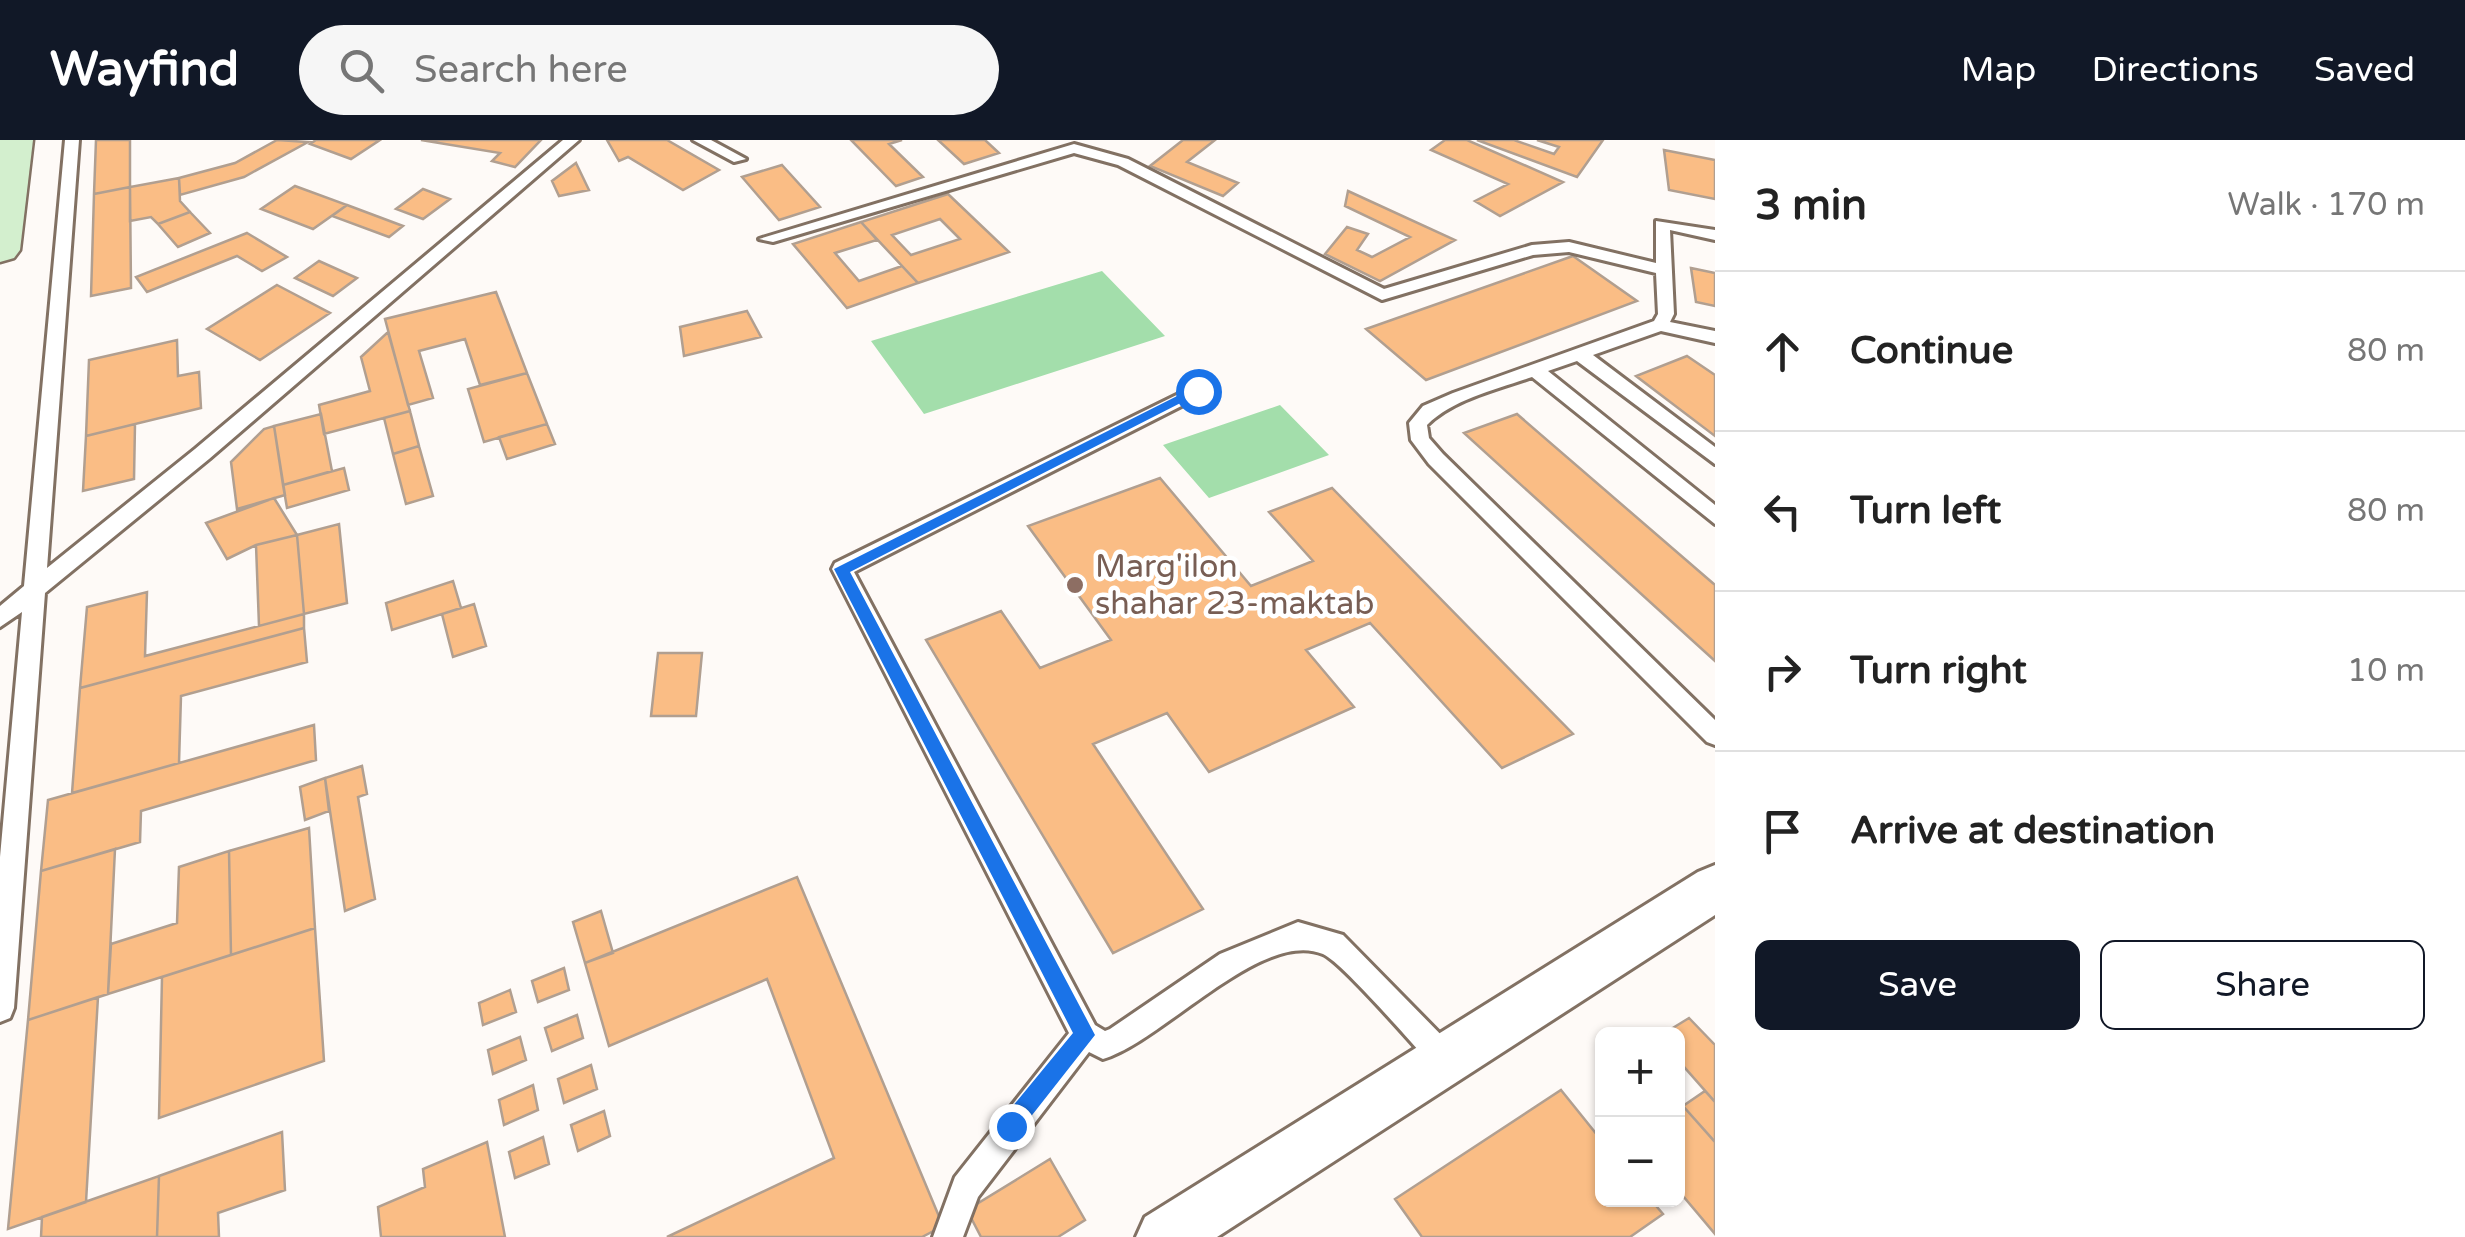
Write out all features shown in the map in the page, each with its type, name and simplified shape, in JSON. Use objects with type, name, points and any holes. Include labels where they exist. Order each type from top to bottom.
[{"type":"main road","points":[[0,250],[15,140]]},
{"type":"street","points":[[1165,1237],[1715,888]]},
{"type":"lane","points":[[0,1008],[72,140]]},
{"type":"lane","points":[[0,618],[572,140]]},
{"type":"lane","points":[[700,140],[739,160]]},
{"type":"lane","points":[[767,239],[1074,148],[1122,162],[1382,294],[1532,250],[1569,247],[1664,270]]},
{"type":"lane","points":[[1660,325],[1666,314],[1662,224],[1715,235]]},
{"type":"lane","points":[[1715,336],[1660,325],[1430,411],[1418,423],[1420,440],[1715,735]]},
{"type":"lane","points":[[1580,354],[1715,457]]},
{"type":"lane","points":[[1535,370],[1715,516]]},
{"type":"lane","points":[[1198,391],[842,569],[1085,1035],[1103,1045],[1117,1041],[1230,962],[1298,935],[1334,944],[1445,1059]]},
{"type":"lane","points":[[948,1237],[966,1188],[1085,1035]]},
{"type":"green space","points":[[1102,271],[1165,336],[924,414],[871,341]]},
{"type":"green space","points":[[1280,405],[1329,455],[1209,498],[1163,445]]},
{"type":"building","points":[[96,140],[130,140],[130,187],[94,194]]},
{"type":"building","points":[[277,140],[308,142],[244,177],[180,195],[179,178],[235,163]]},
{"type":"building","points":[[316,140],[380,140],[351,159],[310,144]]},
{"type":"building","points":[[421,140],[541,140],[515,167],[492,161],[500,153]]},
{"type":"building","points":[[607,140],[667,140],[719,170],[683,190],[628,157],[619,161]]},
{"type":"building","points":[[851,140],[902,140],[889,144],[923,177],[896,186]]},
{"type":"building","points":[[938,140],[985,140],[999,153],[964,164]]},
{"type":"building","points":[[1183,140],[1215,140],[1187,162],[1238,183],[1223,196],[1150,166]]},
{"type":"building","points":[[1445,140],[1467,140],[1563,182],[1500,216],[1475,201],[1508,184],[1431,150]]},
{"type":"building","points":[[1477,140],[1514,140],[1554,154],[1559,147],[1537,140],[1603,140],[1577,177]]},
{"type":"building","points":[[1664,150],[1715,160],[1715,199],[1669,190]]},
{"type":"building","points":[[576,163],[589,190],[559,196],[552,181]]},
{"type":"building","points":[[782,165],[820,207],[779,220],[742,177]]},
{"type":"building","points":[[179,178],[180,201],[190,212],[158,224],[151,217],[130,221],[130,187]]},
{"type":"building","points":[[295,186],[347,205],[313,229],[261,209]]},
{"type":"building","points":[[130,187],[131,288],[91,296],[94,194]]},
{"type":"building","points":[[423,189],[450,199],[423,219],[396,209]]},
{"type":"building","points":[[1348,191],[1455,240],[1380,281],[1325,254],[1347,227],[1368,234],[1357,250],[1372,257],[1410,237],[1345,206]]},
{"type":"building","points":[[948,194],[1009,252],[918,283],[861,222]],"holes":[[[940,219],[960,239],[911,255],[892,235]]]},
{"type":"building","points":[[347,205],[403,226],[389,237],[332,216]]},
{"type":"building","points":[[190,212],[210,233],[178,247],[158,224]]},
{"type":"building","points":[[861,222],[877,240],[835,253],[859,281],[902,266],[918,283],[847,308],[793,244]]},
{"type":"building","points":[[247,233],[287,257],[262,271],[237,256],[147,292],[136,277]]},
{"type":"building","points":[[1573,256],[1637,301],[1426,380],[1366,329]]},
{"type":"building","points":[[319,261],[357,278],[333,296],[295,278]]},
{"type":"building","points":[[1691,268],[1715,273],[1715,306],[1696,302]]},
{"type":"building","points":[[277,285],[330,313],[260,360],[207,329]]},
{"type":"building","points":[[496,292],[527,373],[480,385],[465,339],[419,351],[433,398],[408,405],[385,319]]},
{"type":"building","points":[[747,311],[761,337],[684,356],[680,327]]},
{"type":"building","points":[[388,332],[410,411],[324,434],[319,405],[370,391],[361,357]]},
{"type":"building","points":[[177,340],[178,376],[199,372],[201,408],[86,436],[89,360]]},
{"type":"building","points":[[1687,356],[1715,375],[1715,436],[1636,376]]},
{"type":"building","points":[[527,373],[547,424],[484,442],[468,389]]},
{"type":"building","points":[[410,411],[419,446],[393,454],[384,418]]},
{"type":"building","points":[[321,414],[332,471],[283,485],[274,426]]},
{"type":"building","points":[[1517,414],[1715,585],[1715,661],[1464,433]]},
{"type":"building","points":[[135,424],[134,479],[83,491],[86,436]]},
{"type":"building","points":[[547,424],[555,444],[507,459],[499,437]]},
{"type":"building","points":[[274,426],[285,495],[237,509],[231,462],[264,429]]},
{"type":"building","points":[[419,446],[433,496],[406,504],[393,454]]},
{"type":"building","points":[[344,468],[349,490],[287,508],[283,485]]},
{"type":"building","points":[[1160,478],[1251,586],[1313,561],[1269,512],[1332,488],[1573,734],[1502,768],[1370,623],[1306,650],[1354,707],[1209,772],[1167,713],[1093,744],[1203,909],[1113,953],[926,640],[1001,611],[1040,668],[1111,640],[1028,526]]},
{"type":"building","points":[[274,498],[297,535],[256,545],[227,559],[206,523]]},
{"type":"building","points":[[339,524],[347,603],[304,614],[297,535]]},
{"type":"building","points":[[297,535],[304,614],[259,626],[256,545]]},
{"type":"building","points":[[453,581],[461,608],[392,630],[386,603]]},
{"type":"building","points":[[147,592],[145,656],[304,614],[304,628],[80,688],[87,607]]},
{"type":"building","points":[[474,604],[486,646],[453,657],[442,614]]},
{"type":"building","points":[[304,628],[307,662],[181,696],[179,763],[72,793],[80,688]]},
{"type":"building","points":[[658,653],[702,653],[696,716],[651,716]]},
{"type":"building","points":[[314,725],[316,760],[141,811],[140,842],[41,871],[48,800]]},
{"type":"building","points":[[362,766],[367,794],[358,797],[375,899],[345,911],[325,778]]},
{"type":"building","points":[[325,778],[329,811],[305,820],[300,787]]},
{"type":"building","points":[[309,828],[315,928],[231,955],[229,851]]},
{"type":"building","points":[[115,849],[108,994],[28,1020],[41,871]]},
{"type":"building","points":[[229,851],[231,955],[108,994],[111,944],[177,923],[179,867]]},
{"type":"building","points":[[797,877],[943,1226],[922,1237],[667,1237],[834,1158],[767,979],[609,1046],[585,963]]},
{"type":"building","points":[[601,911],[613,953],[585,963],[573,922]]},
{"type":"building","points":[[315,928],[324,1061],[159,1118],[162,977]]},
{"type":"building","points":[[564,968],[569,990],[538,1002],[532,981]]},
{"type":"building","points":[[510,990],[516,1012],[483,1025],[479,1003]]},
{"type":"building","points":[[98,997],[86,1202],[8,1229],[28,1020]]},
{"type":"building","points":[[577,1015],[583,1038],[552,1051],[545,1028]]},
{"type":"building","points":[[1689,1018],[1715,1045],[1715,1102],[1685,1068],[1685,1027],[1674,1027]]},
{"type":"building","points":[[520,1037],[526,1060],[493,1074],[488,1050]]},
{"type":"building","points":[[591,1065],[597,1089],[564,1103],[558,1079]]},
{"type":"building","points":[[533,1085],[538,1110],[504,1125],[499,1100]]},
{"type":"building","points":[[1561,1090],[1595,1132],[1595,1207],[1657,1207],[1663,1214],[1630,1237],[1422,1237],[1395,1199]]},
{"type":"building","points":[[1705,1091],[1715,1102],[1715,1142],[1685,1108]]},
{"type":"building","points":[[1685,1108],[1715,1142],[1715,1234],[1685,1198]]},
{"type":"building","points":[[604,1111],[610,1136],[578,1151],[571,1125]]},
{"type":"building","points":[[282,1132],[285,1190],[218,1213],[219,1237],[157,1237],[159,1176]]},
{"type":"building","points":[[543,1137],[549,1164],[515,1178],[509,1152]]},
{"type":"building","points":[[487,1142],[505,1237],[381,1237],[378,1207],[425,1187],[423,1169]]},
{"type":"building","points":[[1050,1159],[1085,1220],[1058,1237],[981,1237],[967,1210]]},
{"type":"building","points":[[159,1176],[157,1237],[41,1237],[42,1217]]},
{"type":"place","name":"Marg'ilon shahar 23-maktab","points":[[1075,585]]},
{"type":"route","points":[[1011,1126],[1085,1035],[842,569],[1198,391]]}]
